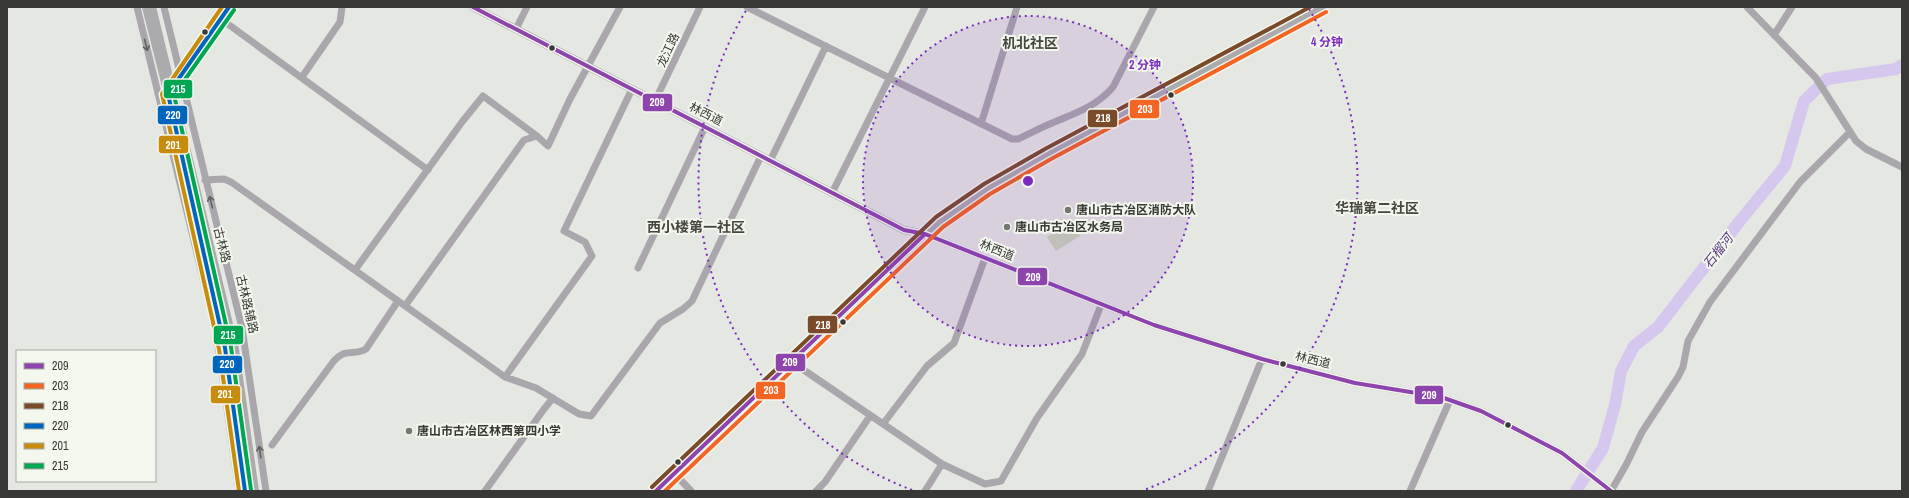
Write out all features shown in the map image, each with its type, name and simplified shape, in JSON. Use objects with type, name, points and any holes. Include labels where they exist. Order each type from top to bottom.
[{"type":"main road","name":"古林路","points":[[146,7],[170,91],[235,349],[255,491]]},
{"type":"main road","name":"古林路","points":[[152,7],[225,348],[245,491]]},
{"type":"main road","points":[[170,91],[229,7]]},
{"type":"main road","name":"林西道","points":[[473,7],[904,230],[924,234]]},
{"type":"main road","points":[[656,491],[924,234],[939,222],[987,189],[1128,111],[1323,7]]},
{"type":"street","points":[[137,7],[216,331],[239,491]]},
{"type":"street","name":"古林路辅路","points":[[164,7],[242,328],[266,491]]},
{"type":"street","points":[[302,77],[340,22],[342,7]]},
{"type":"street","points":[[516,29],[527,7]]},
{"type":"street","points":[[355,270],[483,96],[537,136],[548,146],[570,99],[589,67],[620,7]]},
{"type":"street","name":"龙江路","points":[[655,101],[700,7]]},
{"type":"street","points":[[747,7],[1012,139],[1018,139],[1052,123],[1079,113],[1098,102],[1113,87],[1154,7]]},
{"type":"street","points":[[832,193],[925,7]]},
{"type":"street","points":[[981,124],[1017,7]]},
{"type":"street","points":[[1747,7],[1817,81],[1827,94],[1856,141],[1866,149],[1902,167]]},
{"type":"street","points":[[1774,35],[1792,7]]},
{"type":"street","points":[[221,19],[428,170]]},
{"type":"street","points":[[770,161],[826,46]]},
{"type":"street","points":[[505,377],[592,256],[585,242],[564,231],[632,89]]},
{"type":"street","points":[[638,268],[705,127]]},
{"type":"street","points":[[1611,491],[1642,432],[1678,377],[1683,367],[1688,341],[1710,302],[1800,182],[1850,132]]},
{"type":"street","points":[[405,306],[524,140],[537,136]]},
{"type":"street","points":[[206,180],[224,179],[231,182],[505,377],[529,385],[580,414],[591,416],[660,323],[683,309],[692,301],[760,156]]},
{"type":"street","name":"林西道","points":[[924,234],[1154,326],[1262,359],[1355,383],[1441,397],[1481,411],[1562,453],[1611,491]]},
{"type":"street","points":[[883,424],[927,366],[954,343],[985,258]]},
{"type":"street","points":[[272,445],[340,354],[362,351],[366,349],[398,301]]},
{"type":"street","points":[[792,362],[942,464],[985,484],[1001,481],[1037,418],[1082,354],[1102,305]]},
{"type":"street","points":[[1208,491],[1262,359]]},
{"type":"street","points":[[485,491],[553,398]]},
{"type":"street","points":[[1410,491],[1450,400]]},
{"type":"street","points":[[816,491],[825,482],[870,416]]},
{"type":"street","points":[[925,491],[942,464]]},
{"type":"street","points":[[674,473],[691,491]]},
{"type":"green space","points":[[1071,222],[1080,236],[1056,251],[1047,237]]},
{"type":"waterway","name":"石榴河","points":[[1576,491],[1603,448],[1615,405],[1621,371],[1634,346],[1658,327],[1739,222],[1785,166],[1804,101],[1827,79],[1896,69],[1902,65]]},
{"type":"transit line","name":"201","points":[[222,7],[162,94],[219,349],[239,491]]},
{"type":"transit line","name":"220","points":[[229,7],[168,94],[225,348],[245,491]]},
{"type":"transit line","name":"209","points":[[473,7],[904,230],[925,234],[1154,325],[1262,359],[1355,383],[1441,397],[1481,411],[1562,453],[1611,491]]},
{"type":"transit line","name":"218","points":[[652,487],[936,217],[984,184],[1045,149],[1310,7]]},
{"type":"transit line","name":"215","points":[[234,10],[174,95],[231,347],[251,490]]},
{"type":"transit line","name":"203","points":[[665,491],[943,227],[990,194],[1051,159],[1326,12]]},
{"type":"transit line","name":"209","points":[[656,491],[925,234]]},
{"type":"place","name":"唐山市古冶区消防大队","points":[[1068,210]]},
{"type":"place","name":"唐山市古冶区水务局","points":[[1007,227]]},
{"type":"place","name":"唐山市古冶区林西第四小学","points":[[409,431]]},
{"type":"district","name":"机北社区","points":[[1030,43]]},
{"type":"district","name":"华瑞第二社区","points":[[1377,208]]},
{"type":"district","name":"西小楼第一社区","points":[[696,227]]}]
